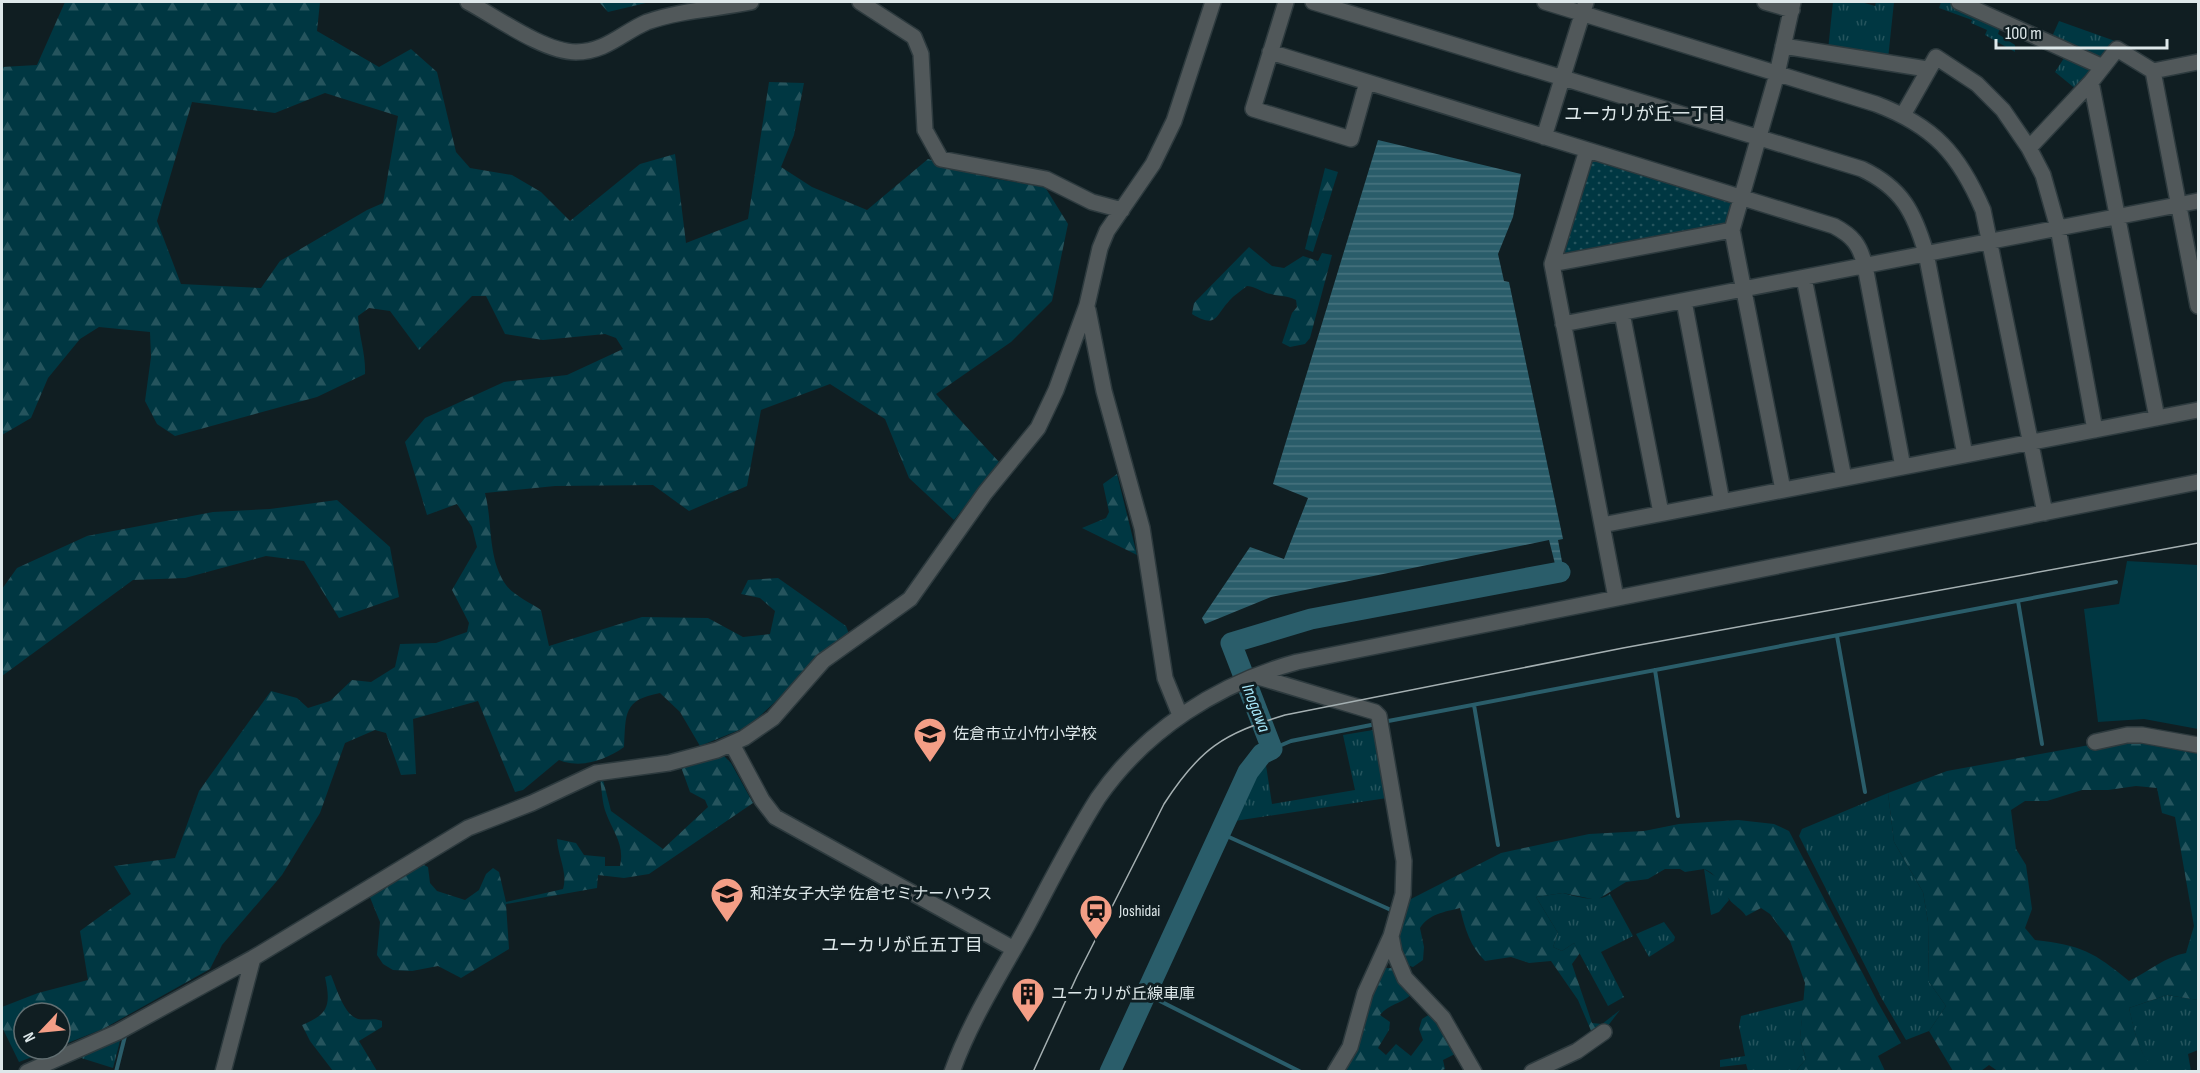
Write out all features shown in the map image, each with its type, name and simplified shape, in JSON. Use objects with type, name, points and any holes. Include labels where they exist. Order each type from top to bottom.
[{"type":"street","points":[[468,2],[548,46],[576,52],[613,43],[646,23],[690,11],[751,2]]},
{"type":"street","points":[[860,2],[914,37],[921,54],[925,130],[941,159],[1046,179],[1092,202],[1122,210]]},
{"type":"street","points":[[27,1071],[118,1032],[253,957],[468,828],[532,803],[596,773],[669,764],[732,744],[773,718],[824,661],[910,599],[985,493],[1038,428],[1056,390],[1087,305],[1100,248],[1107,231],[1153,164],[1174,121],[1213,2]]},
{"type":"street","points":[[1286,2],[1253,109],[1351,139],[1367,82]]},
{"type":"street","points":[[1312,2],[1862,169],[1883,181],[1911,210],[1926,254],[1965,454]]},
{"type":"street","points":[[1545,2],[1584,7],[1777,74],[1903,114],[1936,137],[1957,159],[1979,202],[1990,241],[2045,513]]},
{"type":"street","points":[[1765,2],[1792,6],[1777,74],[1732,230],[1783,490]]},
{"type":"street","points":[[1959,2],[2103,67]]},
{"type":"street","points":[[1544,137],[1584,7]]},
{"type":"street","points":[[1783,46],[1927,69]]},
{"type":"street","points":[[2030,148],[2091,82],[2117,49],[2152,71],[2199,62]]},
{"type":"street","points":[[1270,52],[1743,198],[1845,232],[1856,242],[1865,266],[1904,467]]},
{"type":"street","points":[[1903,114],[1936,57],[1977,84],[2003,110],[2030,148],[2051,197],[2095,430]]},
{"type":"street","points":[[2152,71],[2199,306]]},
{"type":"street","points":[[2091,82],[2157,418]]},
{"type":"street","points":[[1587,150],[1552,264],[1616,598]]},
{"type":"street","points":[[1563,324],[2199,201]]},
{"type":"street","points":[[1552,264],[1732,230]]},
{"type":"street","points":[[1804,278],[1844,478]]},
{"type":"street","points":[[1684,301],[1722,502]]},
{"type":"street","points":[[1087,305],[1090,333],[1104,391],[1142,528],[1163,670],[1180,715]]},
{"type":"street","points":[[1622,313],[1661,513]]},
{"type":"street","points":[[1602,525],[2199,410]]},
{"type":"street","points":[[952,1071],[961,1047],[1099,798],[1130,760],[1180,715],[1255,676],[1297,662],[2199,482]]},
{"type":"street","points":[[1255,676],[1378,714],[1404,861],[1403,894],[1391,936],[1365,993],[1350,1047],[1335,1071]]},
{"type":"street","points":[[2095,742],[2127,735],[2142,735],[2199,745]]},
{"type":"street","points":[[732,744],[762,800],[775,817],[1014,949]]},
{"type":"street","points":[[1391,936],[1394,952],[1405,978],[1443,1018],[1474,1071]]},
{"type":"street","points":[[223,1071],[253,957]]},
{"type":"street","points":[[1532,1071],[1577,1051],[1604,1032]]},
{"type":"green space","points":[[65,2],[320,2],[317,31],[379,67],[411,49],[437,72],[456,152],[470,168],[512,175],[541,192],[570,221],[640,164],[675,154],[686,243],[748,219],[769,82],[804,83],[794,135],[781,167],[812,187],[867,210],[928,159],[991,178],[1045,187],[1068,224],[1052,301],[1011,342],[936,394],[1000,463],[954,520],[909,478],[885,419],[830,384],[761,410],[747,486],[689,511],[653,485],[555,486],[485,493],[493,552],[500,575],[513,592],[541,610],[549,646],[642,617],[708,618],[743,637],[770,634],[775,611],[760,598],[741,594],[748,580],[778,578],[846,626],[849,634],[749,726],[700,746],[680,712],[660,693],[648,696],[633,704],[629,710],[625,725],[624,747],[593,762],[576,764],[559,760],[523,790],[515,792],[478,701],[413,719],[416,774],[401,775],[386,733],[375,730],[345,743],[320,813],[282,875],[222,945],[210,969],[103,1029],[72,1041],[72,1001],[17,1001],[38,993],[88,980],[80,931],[131,894],[114,866],[175,858],[199,791],[271,691],[297,698],[308,708],[330,701],[352,680],[371,682],[395,667],[400,644],[436,643],[467,632],[469,623],[452,590],[477,547],[472,527],[457,504],[427,515],[405,442],[425,418],[504,382],[567,375],[623,349],[616,338],[605,334],[543,340],[505,334],[486,296],[472,296],[419,350],[390,311],[369,308],[358,316],[365,374],[317,397],[175,436],[157,424],[145,401],[151,357],[150,332],[99,327],[80,339],[48,378],[31,418],[2,435],[2,67],[37,65]],"holes":[[[325,93],[398,116],[383,203],[280,261],[261,288],[181,284],[157,221],[192,102],[275,113]]]},
{"type":"green space","points":[[599,2],[650,2],[608,12]]},
{"type":"green space","points":[[1833,2],[1861,2],[1875,6],[1876,2],[1894,2],[1888,59],[1828,50]]},
{"type":"green space","points":[[1941,2],[1958,2],[2001,25],[1998,34],[2015,45],[2015,52],[1985,35],[1987,30],[1971,23],[1972,20],[1939,8]]},
{"type":"green space","points":[[2059,21],[2115,41],[2103,58],[2099,59],[2051,39]]},
{"type":"green space","points":[[2066,55],[2091,66],[2093,72],[2077,90],[2055,72]]},
{"type":"green space","points":[[1595,158],[1732,201],[1735,206],[1731,223],[1564,256],[1560,252],[1590,160]]},
{"type":"green space","points":[[1325,168],[1338,172],[1313,252],[1305,249]]},
{"type":"green space","points":[[1249,247],[1272,266],[1284,268],[1303,256],[1318,261],[1322,253],[1332,255],[1310,338],[1305,344],[1290,347],[1282,343],[1292,313],[1297,307],[1296,300],[1290,297],[1247,286],[1233,297],[1215,319],[1206,320],[1192,314],[1194,303]]},
{"type":"green space","points":[[1117,474],[1137,555],[1082,528],[1106,518],[1109,512],[1103,484]]},
{"type":"green space","points":[[337,500],[390,547],[399,597],[339,618],[304,561],[266,556],[185,578],[133,580],[2,676],[2,589],[17,568],[87,536],[213,512],[270,509]]},
{"type":"green space","points":[[2127,561],[2198,565],[2198,729],[2144,719],[2098,722],[2084,609],[2119,604]]},
{"type":"green space","points":[[1373,730],[1387,798],[1228,822],[1250,775],[1265,759],[1272,804],[1355,790],[1343,735]]},
{"type":"green space","points":[[2128,738],[2198,749],[2198,1000],[2167,995],[2129,1008],[2142,1051],[2159,1071],[1999,1072],[1989,1065],[1981,1071],[1953,1071],[1929,1031],[1946,1006],[1929,982],[1928,922],[1923,892],[1894,842],[1888,793],[1947,771]],"holes":[[[2136,786],[2157,788],[2162,813],[2175,817],[2194,926],[2186,953],[2164,961],[2129,981],[2096,957],[2064,944],[2035,940],[2025,928],[2032,909],[2026,865],[2016,849],[2011,810],[2025,801],[2047,801],[2082,790],[2108,790]]]},
{"type":"green space","points":[[723,755],[731,763],[753,803],[649,874],[624,878],[598,875],[597,888],[506,904],[509,949],[461,978],[438,966],[412,971],[393,970],[383,964],[377,955],[380,922],[369,895],[422,864],[428,867],[430,883],[437,891],[465,900],[479,890],[486,874],[493,868],[499,872],[506,902],[563,889],[564,870],[557,839],[576,843],[584,855],[605,857],[605,866],[620,866],[620,845],[605,809],[600,780],[603,780],[611,811],[663,849],[708,807],[705,800],[690,792],[681,767]]},
{"type":"green space","points":[[1888,793],[1894,842],[1923,892],[1928,922],[1929,982],[1946,1006],[1929,1031],[1906,1040],[1882,999],[1799,836],[1802,829]]},
{"type":"green space","points":[[1738,820],[1774,824],[1789,831],[1901,1043],[1878,1056],[1885,1071],[1796,1071],[1806,1059],[1800,1038],[1805,983],[1790,941],[1770,914],[1761,908],[1746,916],[1729,899],[1714,875],[1704,869],[1685,872],[1680,869],[1665,869],[1648,879],[1626,882],[1597,900],[1563,893],[1536,897],[1558,933],[1553,947],[1562,951],[1574,943],[1580,953],[1572,964],[1592,1023],[1602,1024],[1620,1010],[1607,1027],[1592,1033],[1578,1000],[1551,961],[1529,963],[1511,957],[1485,961],[1469,937],[1460,908],[1437,914],[1424,923],[1420,928],[1424,947],[1423,960],[1413,967],[1404,964],[1399,941],[1407,901],[1501,853],[1589,834],[1644,831],[1679,824]]},
{"type":"green space","points":[[1704,869],[1721,880],[1729,900],[1719,912],[1711,915]]},
{"type":"green space","points":[[1563,893],[1593,899],[1610,894],[1633,936],[1601,952],[1624,997],[1608,1006],[1574,943],[1562,951],[1553,947],[1558,933],[1536,897]]},
{"type":"green space","points":[[1664,922],[1675,937],[1674,941],[1649,957],[1636,934]]},
{"type":"green space","points":[[1381,968],[1394,968],[1411,995],[1387,1008],[1380,1015],[1390,1022],[1389,1030],[1378,1048],[1386,1055],[1396,1044],[1411,1056],[1423,1040],[1419,1029],[1422,1019],[1430,1014],[1439,1023],[1457,1053],[1443,1060],[1445,1069],[1440,1071],[1339,1072]]},
{"type":"green space","points":[[331,975],[341,1000],[353,1016],[358,1019],[382,1021],[382,1027],[359,1041],[377,1071],[333,1071],[310,1041],[302,1025],[318,1017],[326,1007],[328,995],[325,977]]},
{"type":"green space","points":[[2167,995],[2198,1000],[2198,1050],[2188,1054],[2191,1071],[2158,1071],[2152,1067],[2142,1052],[2135,1033],[2129,1008]]},
{"type":"green space","points":[[1804,1000],[1800,1038],[1806,1059],[1796,1071],[1748,1071],[1746,1064],[1720,1067],[1720,1060],[1745,1056],[1739,1026],[1741,1016]]},
{"type":"green space","points":[[12,1003],[12,1048],[2,1027],[2,1007]]},
{"type":"green space","points":[[121,1037],[113,1068],[78,1057]]},
{"type":"shaded area","points":[[1378,140],[1521,174],[1513,217],[1498,254],[1504,281],[1509,282],[1563,539],[1558,540],[1563,567],[1556,568],[1549,540],[1271,597],[1205,624],[1202,618],[1250,547],[1284,559],[1308,498],[1273,484]]},
{"type":"waterway","name":"Inogawa","points":[[1110,1072],[1248,772],[1262,754],[1272,749],[1231,643],[1311,619],[1560,572]]},
{"type":"waterway","points":[[1383,722],[2116,582]]},
{"type":"waterway","points":[[2018,601],[2042,744]]},
{"type":"waterway","points":[[1837,636],[1865,792]]},
{"type":"waterway","points":[[1655,670],[1678,816]]},
{"type":"waterway","points":[[1474,705],[1498,845]]},
{"type":"waterway","points":[[1272,749],[1291,741],[1376,724]]},
{"type":"waterway","points":[[1220,833],[1391,910]]},
{"type":"waterway","points":[[1146,994],[1301,1072]]},
{"type":"waterway","points":[[116,1072],[125,1036]]},
{"type":"tram line","points":[[1033,1072],[1077,976],[1164,804],[1189,769],[1202,756],[1245,729],[1285,715],[1623,648],[2198,543]]},
{"type":"place","name":"佐倉市立小竹小学校","points":[[930,763]]},
{"type":"place","name":"和洋女子大学 佐倉セミナーハウス","points":[[727,923]]},
{"type":"place","name":"Joshidai","points":[[1096,940]]},
{"type":"place","name":"ユーカリが丘線車庫","points":[[1028,1023]]},
{"type":"district","name":"ユーカリが丘一丁目","points":[[1645,114]]},
{"type":"district","name":"ユーカリが丘五丁目","points":[[902,945]]}]
